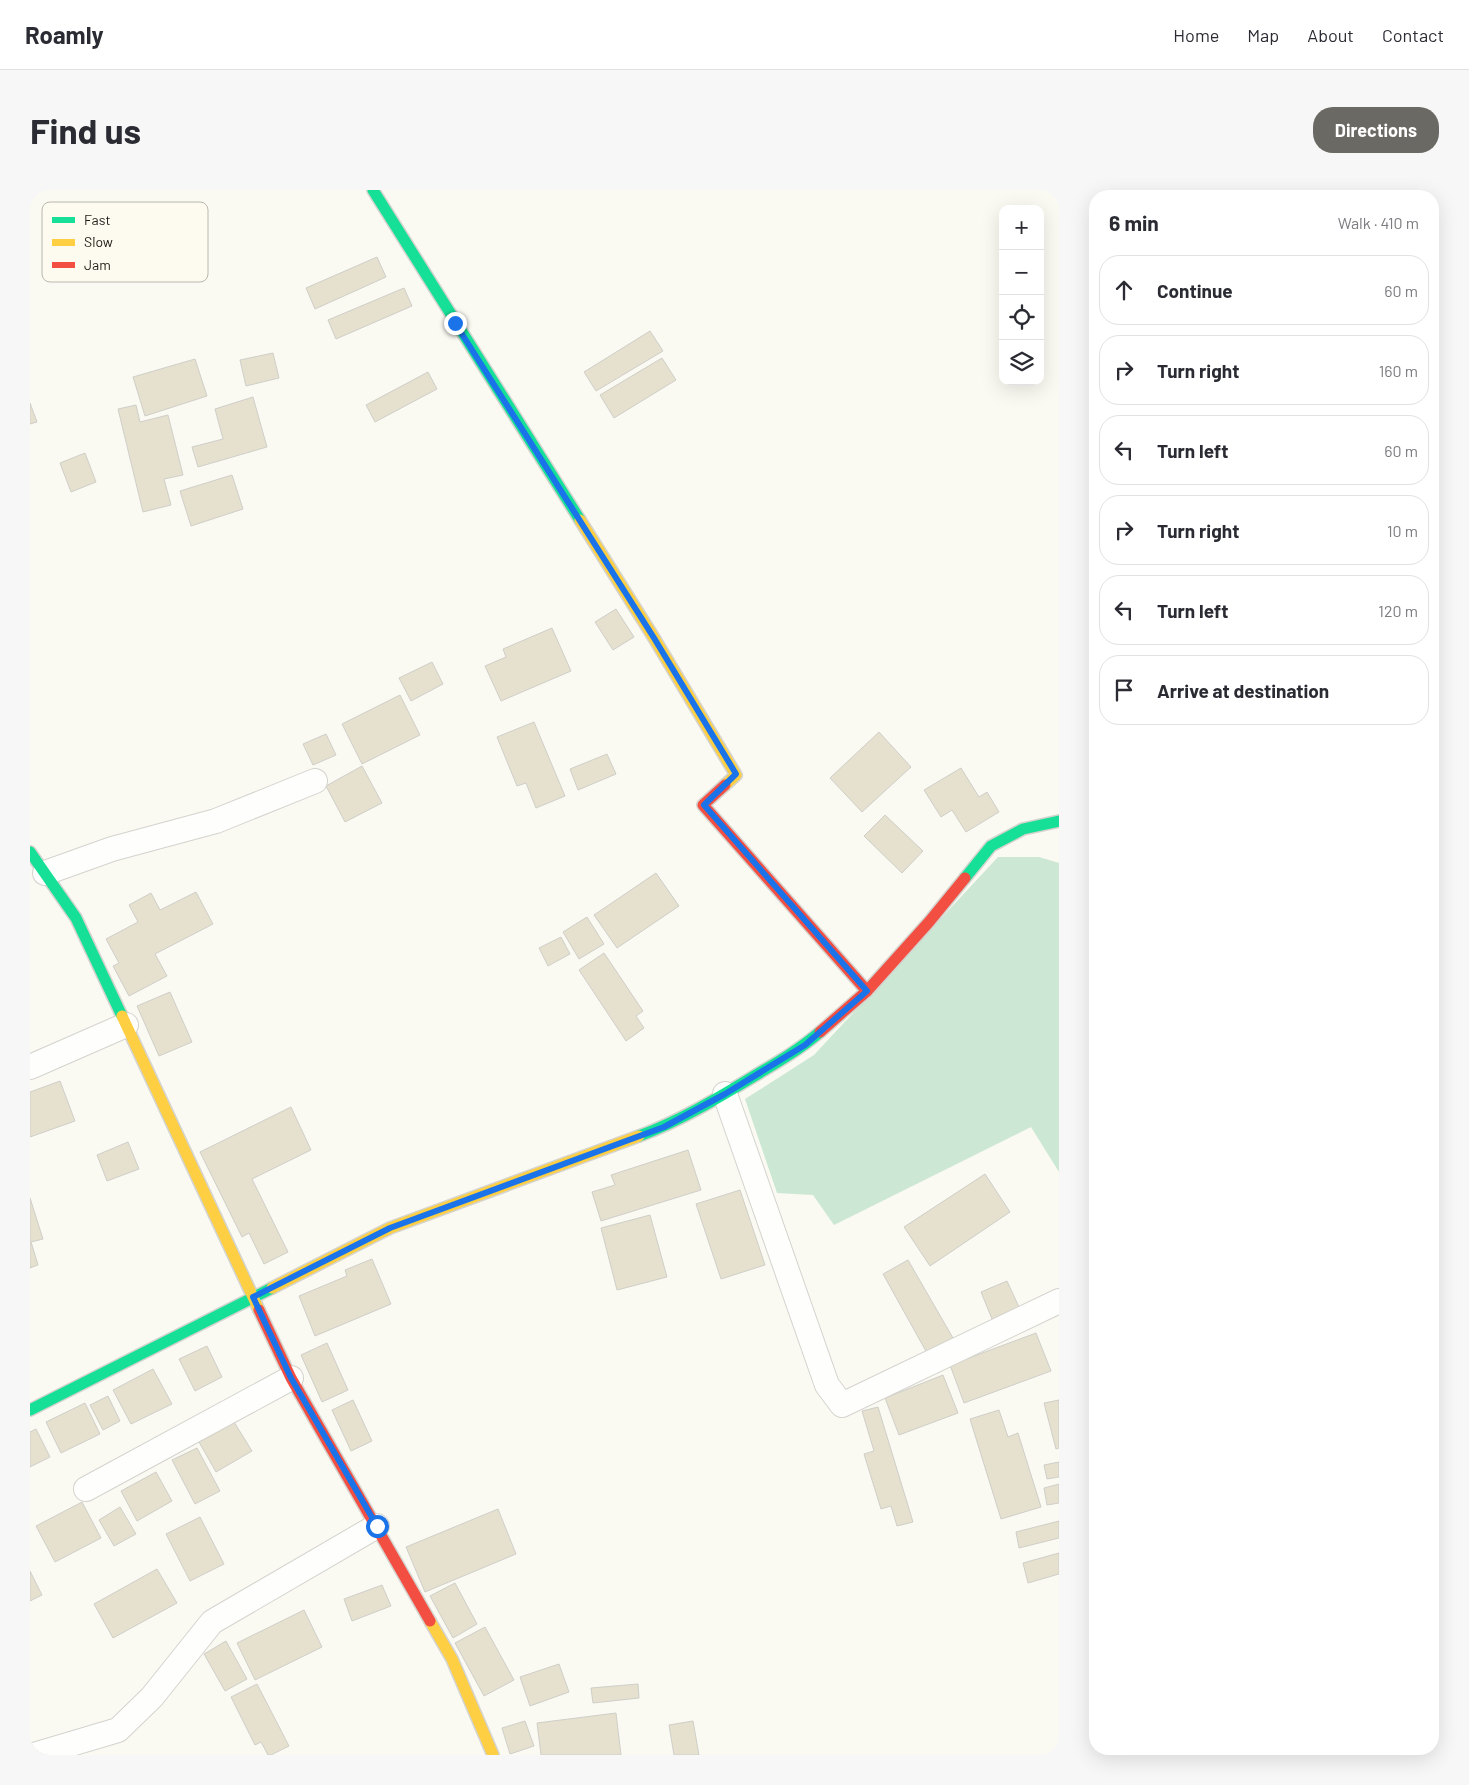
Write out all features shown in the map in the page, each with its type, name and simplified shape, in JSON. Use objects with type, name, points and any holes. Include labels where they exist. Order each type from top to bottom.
[{"type":"street","points":[[373,190],[654,638],[736,774],[704,805],[867,991]]},
{"type":"street","points":[[45,873],[112,849],[216,821],[315,781]]},
{"type":"street","points":[[30,1410],[390,1228],[664,1127],[725,1094],[805,1045],[867,991],[929,922],[991,846],[1023,829],[1059,820]]},
{"type":"street","points":[[30,852],[76,918],[291,1378],[452,1659],[494,1755]]},
{"type":"street","points":[[30,1067],[126,1026]]},
{"type":"street","points":[[725,1094],[827,1385],[842,1405],[1059,1301]]},
{"type":"street","points":[[86,1488],[291,1378]]},
{"type":"street","points":[[34,1755],[118,1730],[152,1697],[212,1622],[377,1526]]},
{"type":"green space","points":[[998,857],[1039,857],[1059,863],[1059,1172],[1031,1127],[834,1225],[813,1195],[777,1193],[745,1099],[814,1055]]},
{"type":"building","points":[[377,257],[386,277],[315,309],[306,288]]},
{"type":"building","points":[[404,288],[412,306],[336,339],[328,320]]},
{"type":"building","points":[[650,331],[663,351],[596,391],[584,372]]},
{"type":"building","points":[[273,353],[279,378],[246,386],[240,360]]},
{"type":"building","points":[[662,358],[676,380],[614,418],[600,395]]},
{"type":"building","points":[[195,359],[207,396],[145,416],[133,377]]},
{"type":"building","points":[[428,372],[437,389],[375,422],[366,405]]},
{"type":"building","points":[[253,397],[267,447],[198,467],[192,447],[223,439],[215,409]]},
{"type":"building","points":[[30,403],[37,422],[30,424]]},
{"type":"building","points":[[136,405],[140,422],[168,415],[183,475],[164,479],[171,505],[143,512],[118,409]]},
{"type":"building","points":[[85,453],[96,482],[71,492],[60,463]]},
{"type":"building","points":[[232,475],[243,509],[191,526],[180,491]]},
{"type":"building","points":[[616,609],[634,637],[613,650],[595,622]]},
{"type":"building","points":[[552,628],[571,671],[501,701],[485,666],[506,657],[503,649]]},
{"type":"building","points":[[432,662],[443,684],[411,701],[399,678]]},
{"type":"building","points":[[400,695],[420,735],[362,764],[342,724]]},
{"type":"building","points":[[534,722],[565,796],[536,808],[526,783],[517,786],[497,737]]},
{"type":"building","points":[[879,732],[911,767],[862,812],[830,778]]},
{"type":"building","points":[[326,734],[336,755],[313,765],[303,744]]},
{"type":"building","points":[[607,754],[616,774],[578,790],[570,769]]},
{"type":"building","points":[[362,766],[382,803],[345,822],[326,786]]},
{"type":"building","points":[[961,768],[979,797],[987,792],[999,812],[966,832],[952,810],[941,817],[924,790]]},
{"type":"building","points":[[885,815],[923,851],[902,873],[864,836]]},
{"type":"building","points":[[656,873],[679,906],[617,948],[594,915]]},
{"type":"building","points":[[196,892],[213,924],[155,954],[167,976],[129,996],[113,966],[119,963],[106,939],[138,922],[129,905],[151,893],[160,910]]},
{"type":"building","points":[[587,917],[604,944],[579,959],[563,932]]},
{"type":"building","points":[[561,937],[570,954],[548,966],[539,948]]},
{"type":"building","points":[[604,953],[643,1011],[636,1016],[644,1028],[626,1041],[579,970]]},
{"type":"building","points":[[170,992],[192,1042],[159,1056],[137,1006]]},
{"type":"building","points":[[60,1081],[75,1121],[30,1137],[30,1092]]},
{"type":"building","points":[[291,1107],[311,1150],[252,1179],[288,1252],[264,1264],[249,1233],[242,1237],[200,1152]]},
{"type":"building","points":[[128,1142],[139,1169],[107,1181],[97,1155]]},
{"type":"building","points":[[688,1150],[701,1190],[601,1221],[592,1192],[615,1185],[611,1175]]},
{"type":"building","points":[[985,1174],[1010,1212],[930,1266],[904,1227]]},
{"type":"building","points":[[740,1190],[765,1265],[721,1279],[696,1204]]},
{"type":"building","points":[[30,1198],[43,1239],[31,1242],[38,1265],[30,1268]]},
{"type":"building","points":[[650,1215],[667,1277],[617,1290],[601,1228]]},
{"type":"building","points":[[372,1259],[391,1304],[315,1336],[299,1296],[347,1276],[345,1270]]},
{"type":"building","points":[[908,1260],[953,1338],[927,1353],[883,1274]]},
{"type":"building","points":[[1007,1281],[1019,1307],[992,1319],[981,1292]]},
{"type":"building","points":[[1036,1333],[1051,1371],[964,1403],[950,1365]]},
{"type":"building","points":[[327,1343],[348,1390],[322,1402],[301,1355]]},
{"type":"building","points":[[207,1346],[222,1377],[195,1391],[179,1359]]},
{"type":"building","points":[[153,1369],[172,1404],[131,1424],[113,1390]]},
{"type":"building","points":[[943,1375],[958,1413],[899,1435],[885,1398]]},
{"type":"building","points":[[108,1396],[120,1421],[103,1430],[90,1405]]},
{"type":"building","points":[[353,1400],[372,1441],[351,1451],[332,1410]]},
{"type":"building","points":[[1059,1400],[1059,1448],[1056,1449],[1044,1403]]},
{"type":"building","points":[[85,1403],[100,1434],[61,1453],[46,1422]]},
{"type":"building","points":[[878,1407],[913,1522],[897,1526],[891,1506],[881,1509],[864,1454],[874,1451],[862,1411]]},
{"type":"building","points":[[999,1410],[1008,1437],[1018,1433],[1041,1507],[1001,1519],[970,1419]]},
{"type":"building","points":[[234,1422],[252,1451],[216,1472],[199,1442]]},
{"type":"building","points":[[36,1429],[50,1457],[30,1467],[30,1432]]},
{"type":"building","points":[[197,1448],[220,1491],[195,1504],[172,1460]]},
{"type":"building","points":[[1059,1462],[1059,1477],[1047,1479],[1044,1465]]},
{"type":"building","points":[[156,1472],[172,1501],[137,1521],[121,1491]]},
{"type":"building","points":[[1059,1484],[1059,1503],[1047,1505],[1044,1488]]},
{"type":"building","points":[[82,1502],[101,1538],[55,1562],[36,1526]]},
{"type":"building","points":[[120,1507],[136,1534],[114,1546],[99,1520]]},
{"type":"building","points":[[498,1509],[516,1554],[425,1592],[406,1547]]},
{"type":"building","points":[[200,1517],[224,1564],[190,1581],[166,1534]]},
{"type":"building","points":[[1059,1521],[1059,1538],[1019,1548],[1016,1532]]},
{"type":"building","points":[[1059,1553],[1059,1574],[1028,1583],[1023,1563]]},
{"type":"building","points":[[157,1569],[177,1603],[113,1638],[94,1604]]},
{"type":"building","points":[[30,1571],[42,1595],[30,1601]]},
{"type":"building","points":[[455,1583],[477,1624],[453,1638],[430,1596]]},
{"type":"building","points":[[382,1585],[391,1606],[352,1621],[344,1599]]},
{"type":"building","points":[[304,1610],[322,1647],[255,1680],[237,1643]]},
{"type":"building","points":[[485,1627],[514,1680],[484,1696],[455,1643]]},
{"type":"building","points":[[226,1641],[247,1679],[225,1691],[204,1654]]},
{"type":"building","points":[[559,1664],[569,1692],[530,1706],[520,1677]]},
{"type":"building","points":[[257,1684],[289,1746],[271,1755],[268,1755],[261,1742],[255,1745],[231,1697]]},
{"type":"building","points":[[638,1684],[639,1698],[593,1703],[591,1688]]},
{"type":"building","points":[[616,1713],[621,1755],[541,1755],[537,1723]]},
{"type":"building","points":[[525,1721],[534,1746],[510,1754],[502,1728]]},
{"type":"building","points":[[693,1721],[699,1755],[674,1755],[669,1725]]},
{"type":"traffic: fast","points":[[373,190],[580,520]]},
{"type":"traffic: fast","points":[[965,878],[991,846],[1023,829],[1059,821]]},
{"type":"traffic: fast","points":[[30,852],[76,918],[122,1016]]},
{"type":"traffic: fast","points":[[639,1136],[684,1116],[713,1100],[789,1055],[820,1032]]},
{"type":"traffic: fast","points":[[30,1410],[272,1288]]},
{"type":"traffic: slow","points":[[580,520],[654,638],[736,775],[725,785]]},
{"type":"traffic: slow","points":[[122,1016],[259,1310]]},
{"type":"traffic: slow","points":[[272,1288],[390,1228],[639,1136]]},
{"type":"traffic: slow","points":[[430,1621],[452,1659],[493,1755]]},
{"type":"traffic: jam","points":[[725,785],[703,805],[867,991]]},
{"type":"traffic: jam","points":[[820,1032],[867,991],[929,922],[965,878]]},
{"type":"traffic: jam","points":[[259,1310],[291,1378],[430,1621]]},
{"type":"route","points":[[377,1526],[291,1378],[253,1297],[390,1228],[664,1127],[725,1094],[805,1045],[867,991],[704,805],[736,774],[654,638],[455,323]]}]
